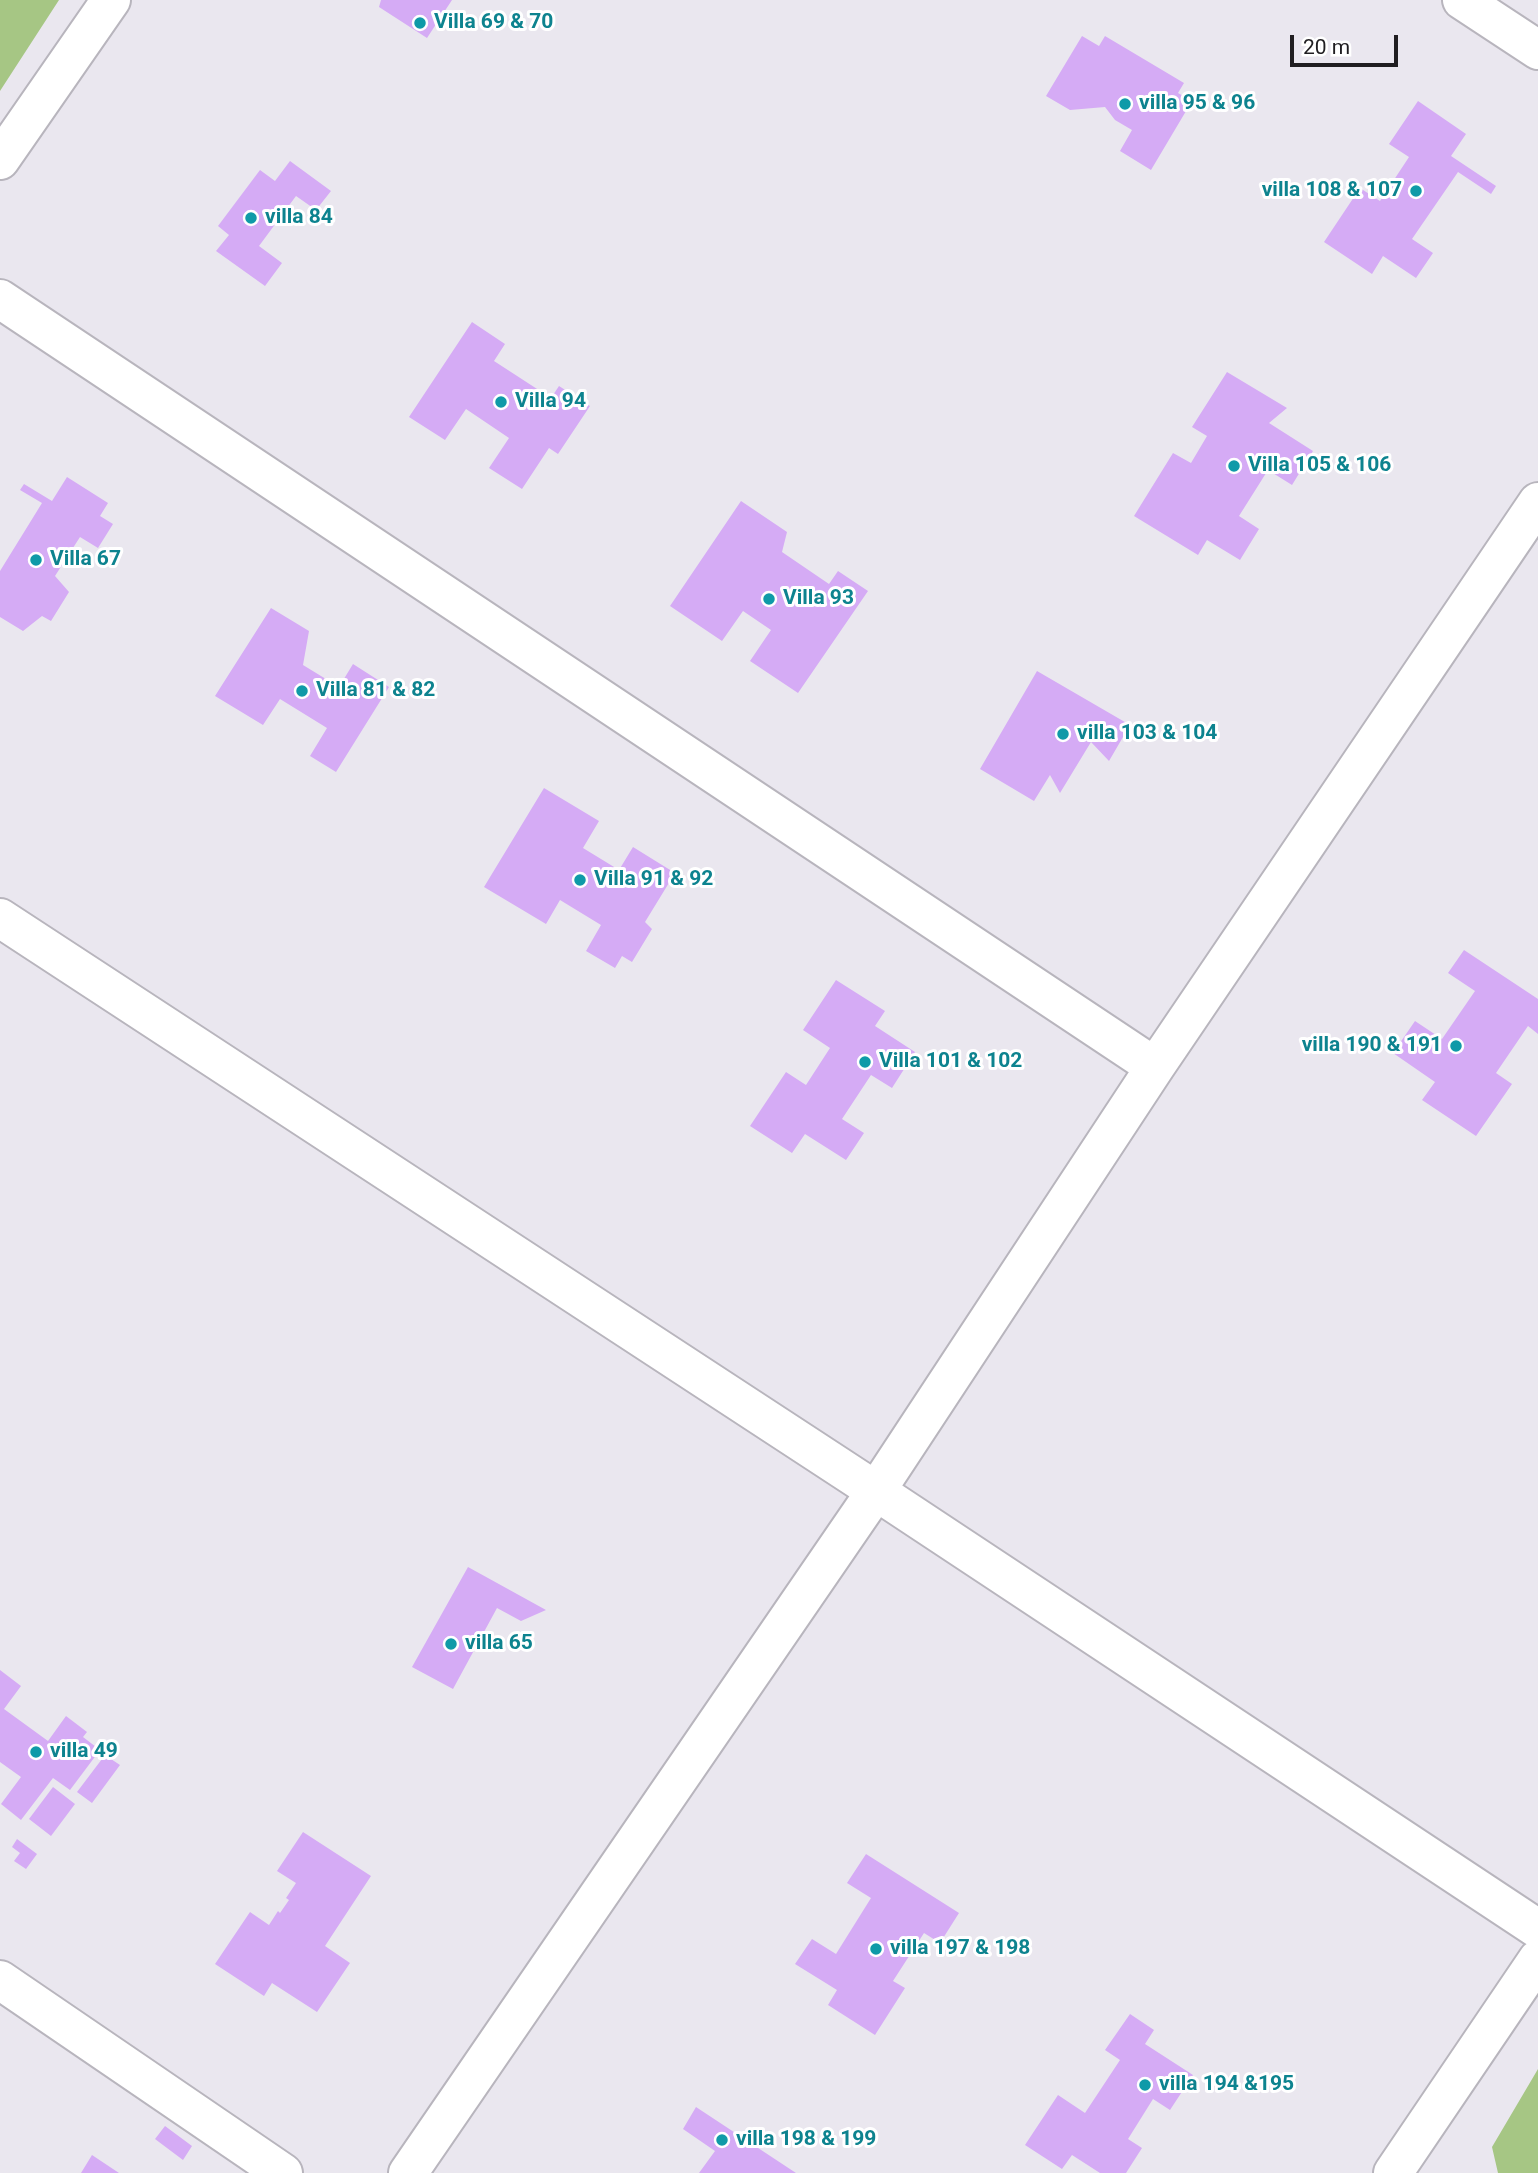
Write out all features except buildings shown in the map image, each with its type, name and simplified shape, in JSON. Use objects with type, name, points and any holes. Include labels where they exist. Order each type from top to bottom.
[{"type":"street","points":[[0,160],[111,0]]},
{"type":"street","points":[[1462,0],[1538,50]]},
{"type":"street","points":[[0,299],[1155,1067]]},
{"type":"street","points":[[408,2173],[876,1492],[1155,1067],[1538,502]]},
{"type":"street","points":[[0,918],[1538,1929]]},
{"type":"street","points":[[1393,2173],[1538,1959]]},
{"type":"street","points":[[0,1980],[283,2173]]},
{"type":"green space","points":[[0,0],[59,0],[0,91]]},
{"type":"green space","points":[[1538,2069],[1538,2173],[1498,2173],[1492,2147]]},
{"type":"place","name":"Villa 69 & 70","points":[[420,23]]},
{"type":"place","name":"villa 95 & 96","points":[[1125,104]]},
{"type":"place","name":"villa 108 & 107","points":[[1416,191]]},
{"type":"place","name":"villa 84","points":[[251,218]]},
{"type":"place","name":"Villa 94","points":[[501,402]]},
{"type":"place","name":"Villa 105 & 106","points":[[1234,466]]},
{"type":"place","name":"Villa 67","points":[[36,560]]},
{"type":"place","name":"Villa 93","points":[[769,599]]},
{"type":"place","name":"Villa 81 & 82","points":[[302,691]]},
{"type":"place","name":"villa 103 & 104","points":[[1063,734]]},
{"type":"place","name":"Villa 91 & 92","points":[[580,880]]},
{"type":"place","name":"villa 190 & 191","points":[[1456,1046]]},
{"type":"place","name":"Villa 101 & 102","points":[[865,1062]]},
{"type":"place","name":"villa 65","points":[[451,1644]]},
{"type":"place","name":"villa 49","points":[[36,1752]]},
{"type":"place","name":"villa 197 & 198","points":[[876,1949]]},
{"type":"place","name":"villa 194 &195","points":[[1145,2085]]},
{"type":"place","name":"villa 198 & 199","points":[[722,2140]]}]
